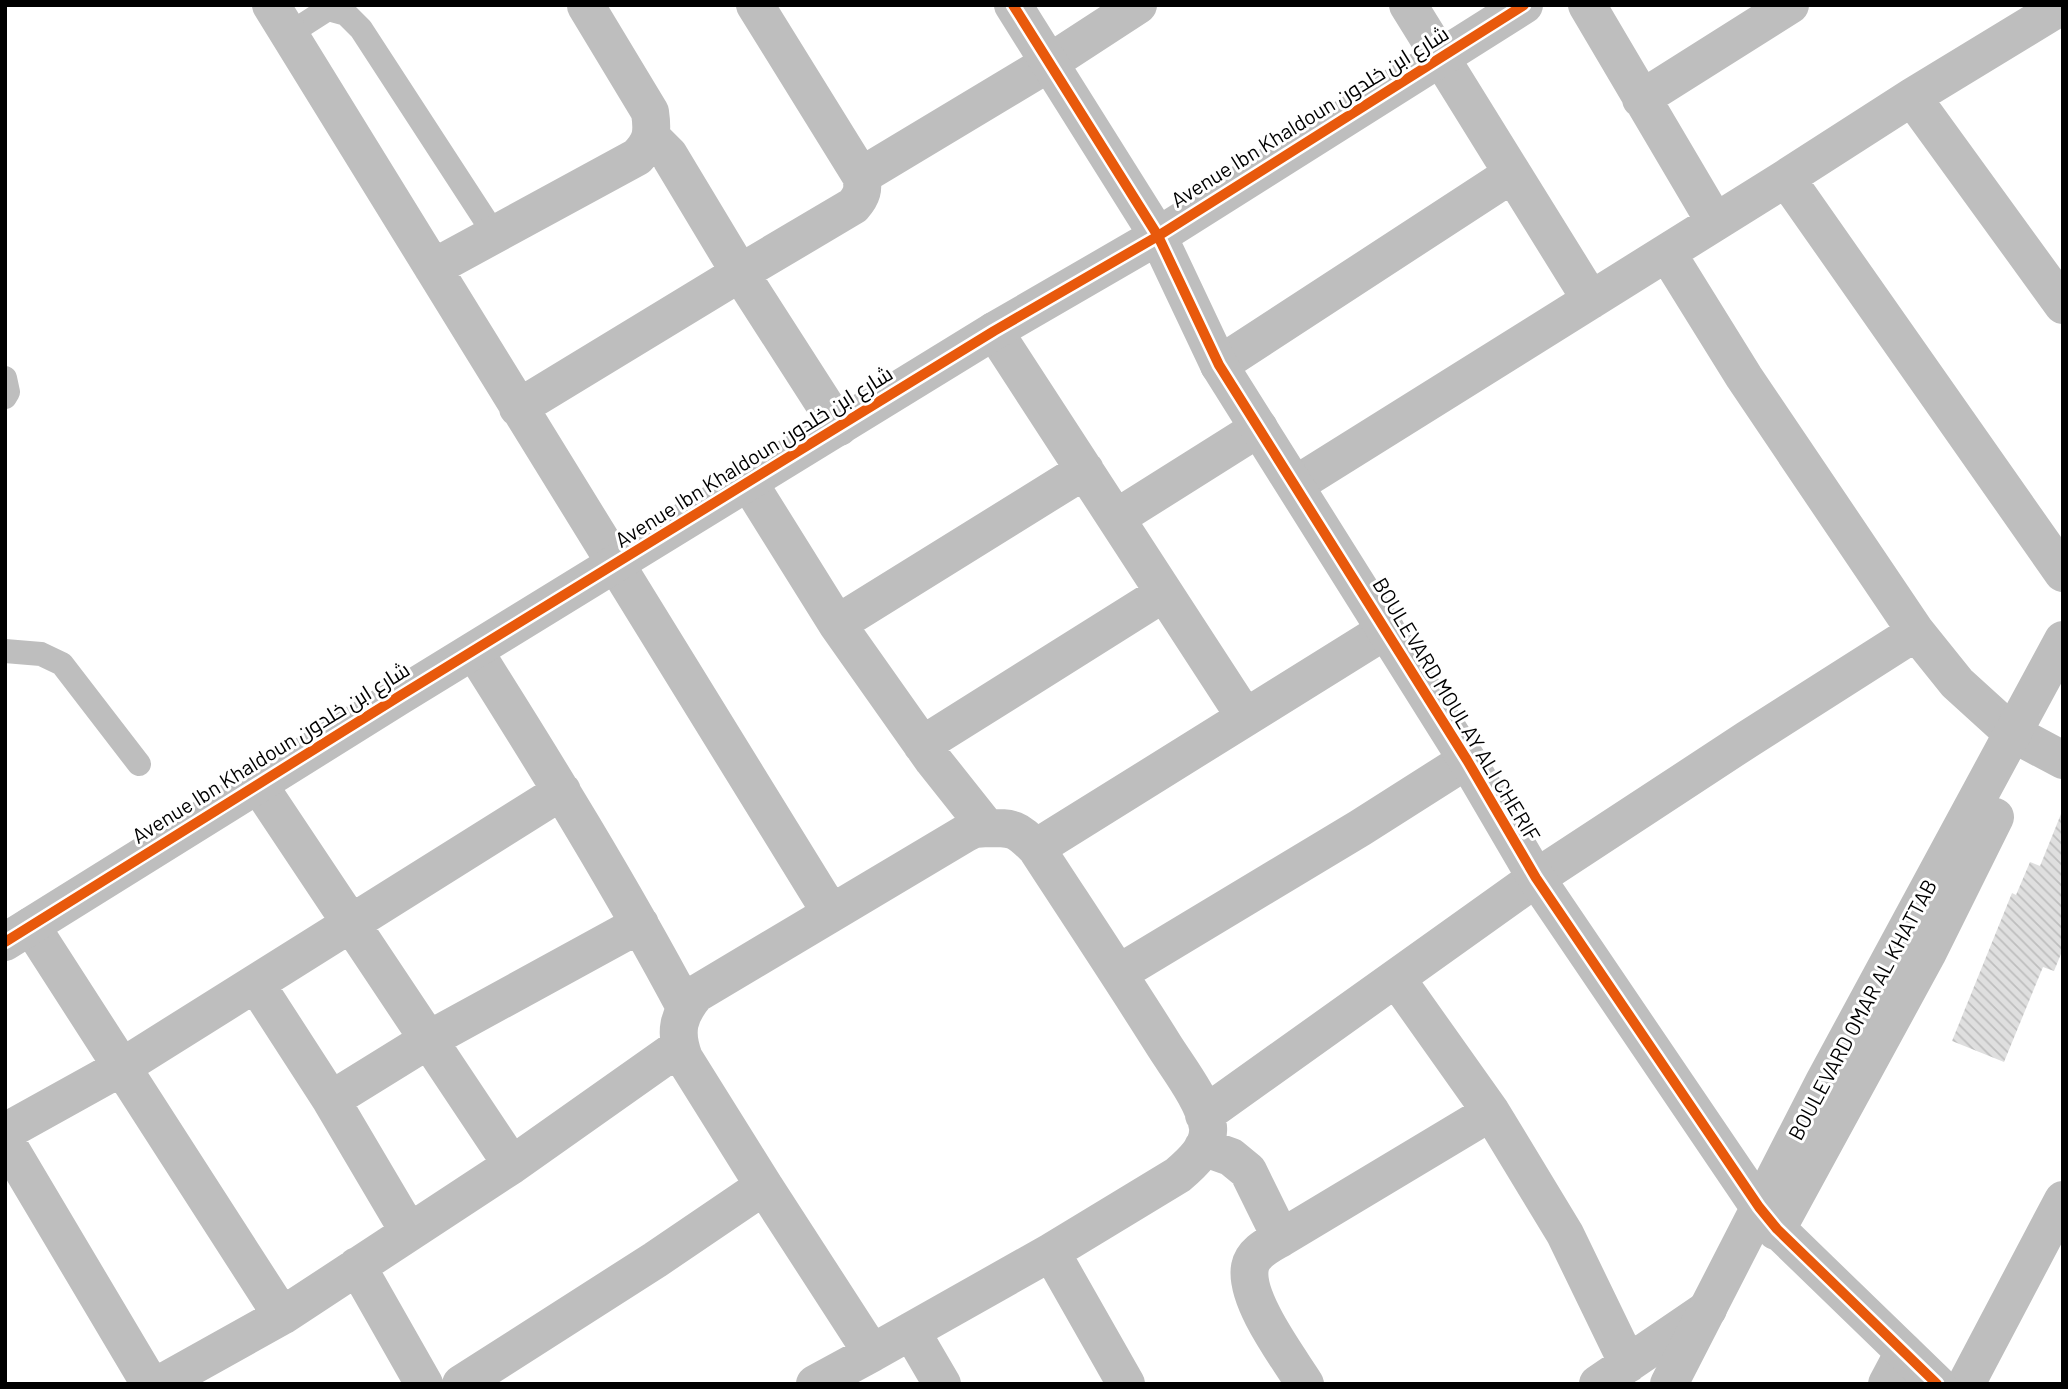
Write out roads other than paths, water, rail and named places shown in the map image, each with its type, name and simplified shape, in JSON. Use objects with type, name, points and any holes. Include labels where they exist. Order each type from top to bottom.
[{"type":"street","points":[[518,408],[853,206],[863,192],[861,176],[755,5]]},
{"type":"street","name":"BOULEVARD MOULAY ALI CHERIF","points":[[1013,5],[1158,236],[1219,365],[1386,629],[1536,878],[1768,1218],[1895,1368],[1937,1384]]},
{"type":"street","points":[[861,176],[1049,63],[1138,5]]},
{"type":"street","points":[[1408,5],[1591,300]]},
{"type":"street","name":"Avenue Ibn Khaldoun شارع ابن خلدون","points":[[18,934],[994,331],[1158,236],[1524,5]]},
{"type":"street","points":[[1587,5],[1715,222]]},
{"type":"street","points":[[1641,99],[1790,5]]},
{"type":"street","points":[[433,268],[636,157],[646,148],[651,137],[650,112],[586,6]]},
{"type":"street","points":[[1295,485],[1786,178],[2039,11]]},
{"type":"street","points":[[280,20],[831,913]]},
{"type":"street","points":[[1912,97],[2063,305]]},
{"type":"street","points":[[651,137],[668,155],[839,427]]},
{"type":"street","points":[[1219,365],[1512,174]]},
{"type":"street","points":[[1786,178],[2063,573]]},
{"type":"street","points":[[1667,253],[1744,377],[1916,632],[1957,683],[2036,746]]},
{"type":"street","points":[[994,331],[1245,718]]},
{"type":"street","points":[[1116,518],[1259,428]]},
{"type":"street","points":[[837,624],[1085,470]]},
{"type":"street","points":[[749,483],[837,624],[922,745],[987,828]]},
{"type":"street","points":[[922,745],[1164,593]]},
{"type":"street","points":[[1035,848],[1386,629]]},
{"type":"street","points":[[1204,1131],[1396,978],[1536,878],[1916,632]]},
{"type":"street","name":"BOULEVARD OMAR AL KHATTAB","points":[[2036,746],[2063,640]]},
{"type":"street","points":[[474,651],[562,791],[640,923],[684,1007]]},
{"type":"street","name":"BOULEVARD OMAR AL KHATTAB","points":[[1669,1384],[1708,1309],[1768,1218],[1927,954],[2036,746],[2063,686]]},
{"type":"street","points":[[1119,973],[1360,828],[1466,760]]},
{"type":"street","points":[[257,784],[512,1165]]},
{"type":"street","points":[[5,1132],[122,1067],[562,791]]},
{"type":"street","points":[[816,1384],[872,1353],[1051,1252],[1178,1175],[1193,1162],[1204,1131],[1198,1100],[1119,973],[1035,848],[1012,828],[974,829],[965,833],[696,994],[684,1007],[679,1027],[679,1046],[684,1058],[872,1353]]},
{"type":"street","points":[[331,1100],[429,1040],[640,923]]},
{"type":"street","points":[[18,934],[122,1067],[282,1316]]},
{"type":"street","points":[[1396,978],[1491,1112],[1564,1234],[1613,1374],[1708,1309]]},
{"type":"street","points":[[256,984],[331,1100],[409,1233]]},
{"type":"street","points":[[160,1384],[282,1316],[512,1165],[679,1046]]},
{"type":"street","points":[[1305,1384],[1269,1327],[1251,1288],[1250,1266],[1260,1250],[1491,1112]]},
{"type":"street","points":[[1204,1131],[1248,1171],[1281,1238]]},
{"type":"street","points":[[5,1140],[150,1384]]},
{"type":"street","points":[[461,1384],[655,1260],[764,1186]]},
{"type":"street","points":[[1966,1384],[2063,1200]]},
{"type":"street","name":"BOULEVARD OMAR AL KHATTAB","points":[[1693,1384],[1768,1218]]},
{"type":"street","points":[[1051,1252],[1126,1384]]},
{"type":"street","points":[[357,1266],[424,1384]]},
{"type":"street","points":[[911,1331],[942,1384]]},
{"type":"lane","points":[[280,20],[328,9],[346,14],[361,29],[495,235]]},
{"type":"lane","points":[[5,378],[8,392],[5,397]]},
{"type":"lane","points":[[5,651],[41,653],[62,664],[139,764]]}]
